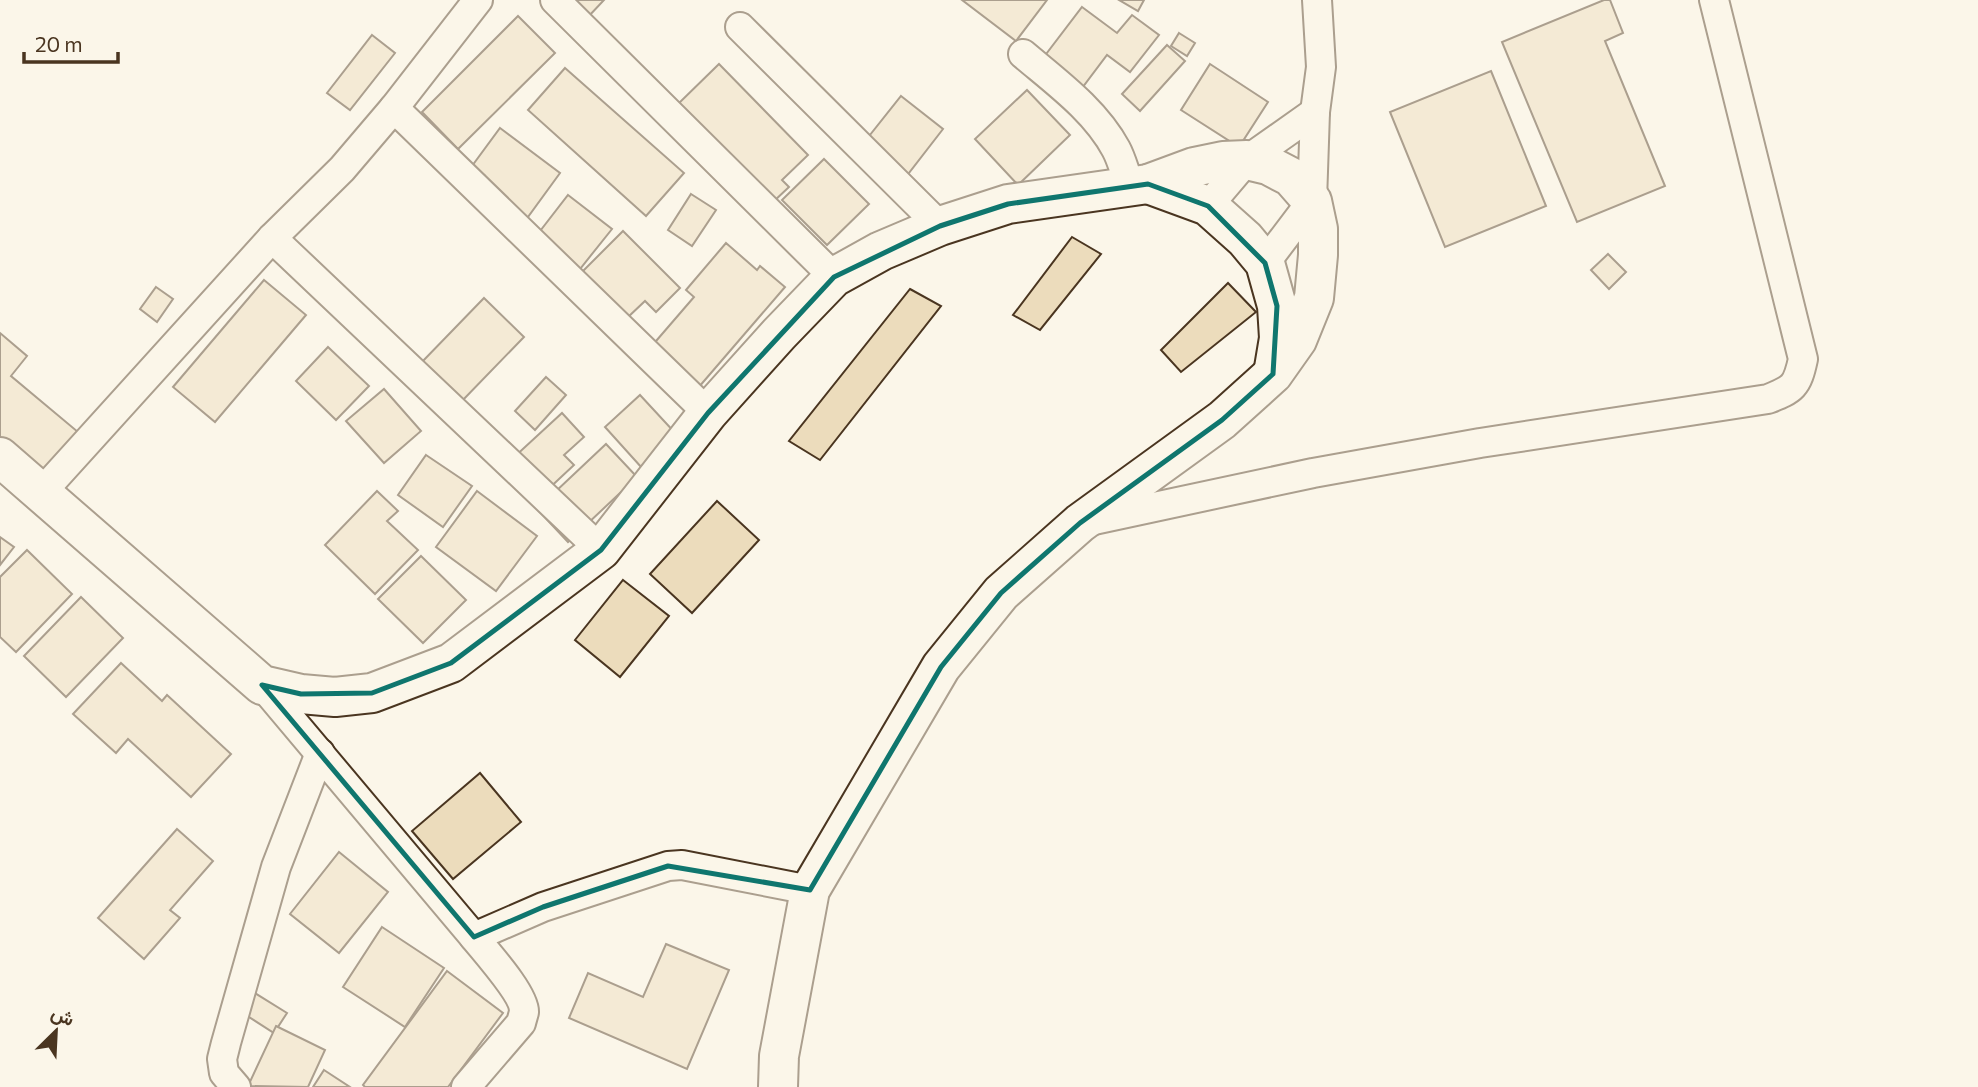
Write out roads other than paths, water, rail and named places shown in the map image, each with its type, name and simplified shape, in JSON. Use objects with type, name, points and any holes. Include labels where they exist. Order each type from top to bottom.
[{"type":"main road","points":[[0,457],[261,685],[312,695],[372,693],[452,663],[601,550],[708,413],[834,277],[881,251],[940,226],[1009,204],[1139,185],[1194,167],[1223,161],[1247,160],[1268,165],[1291,177],[1311,201],[1318,229],[1314,298],[1297,340],[1273,374],[1222,419],[1080,523],[1001,593],[942,667],[810,890],[779,1056],[778,1087]]},
{"type":"main road","points":[[1139,185],[1208,206],[1245,239],[1265,263],[1278,317],[1279,338],[1273,374]]},
{"type":"street","points":[[41,493],[272,238],[342,169],[394,108],[478,0]]},
{"type":"street","points":[[555,0],[834,277]]},
{"type":"street","points":[[1265,263],[1311,201],[1315,112],[1321,66],[1317,0]]},
{"type":"street","points":[[1080,523],[1313,473],[1480,443],[1768,399],[1790,390],[1800,375],[1803,359],[1714,0]]},
{"type":"street","points":[[740,27],[940,226]]},
{"type":"street","points":[[1023,54],[1066,90],[1095,120],[1139,185]]},
{"type":"street","points":[[394,108],[708,413]]},
{"type":"street","points":[[1208,206],[1247,160],[1315,112]]},
{"type":"street","points":[[272,238],[601,550]]},
{"type":"street","points":[[261,685],[474,937],[522,1001],[524,1012],[521,1023],[466,1087]]},
{"type":"street","points":[[236,1087],[223,1073],[222,1059],[226,1042],[276,867],[320,753]]},
{"type":"street","points":[[474,937],[543,907],[668,866],[682,865],[810,890]]}]
